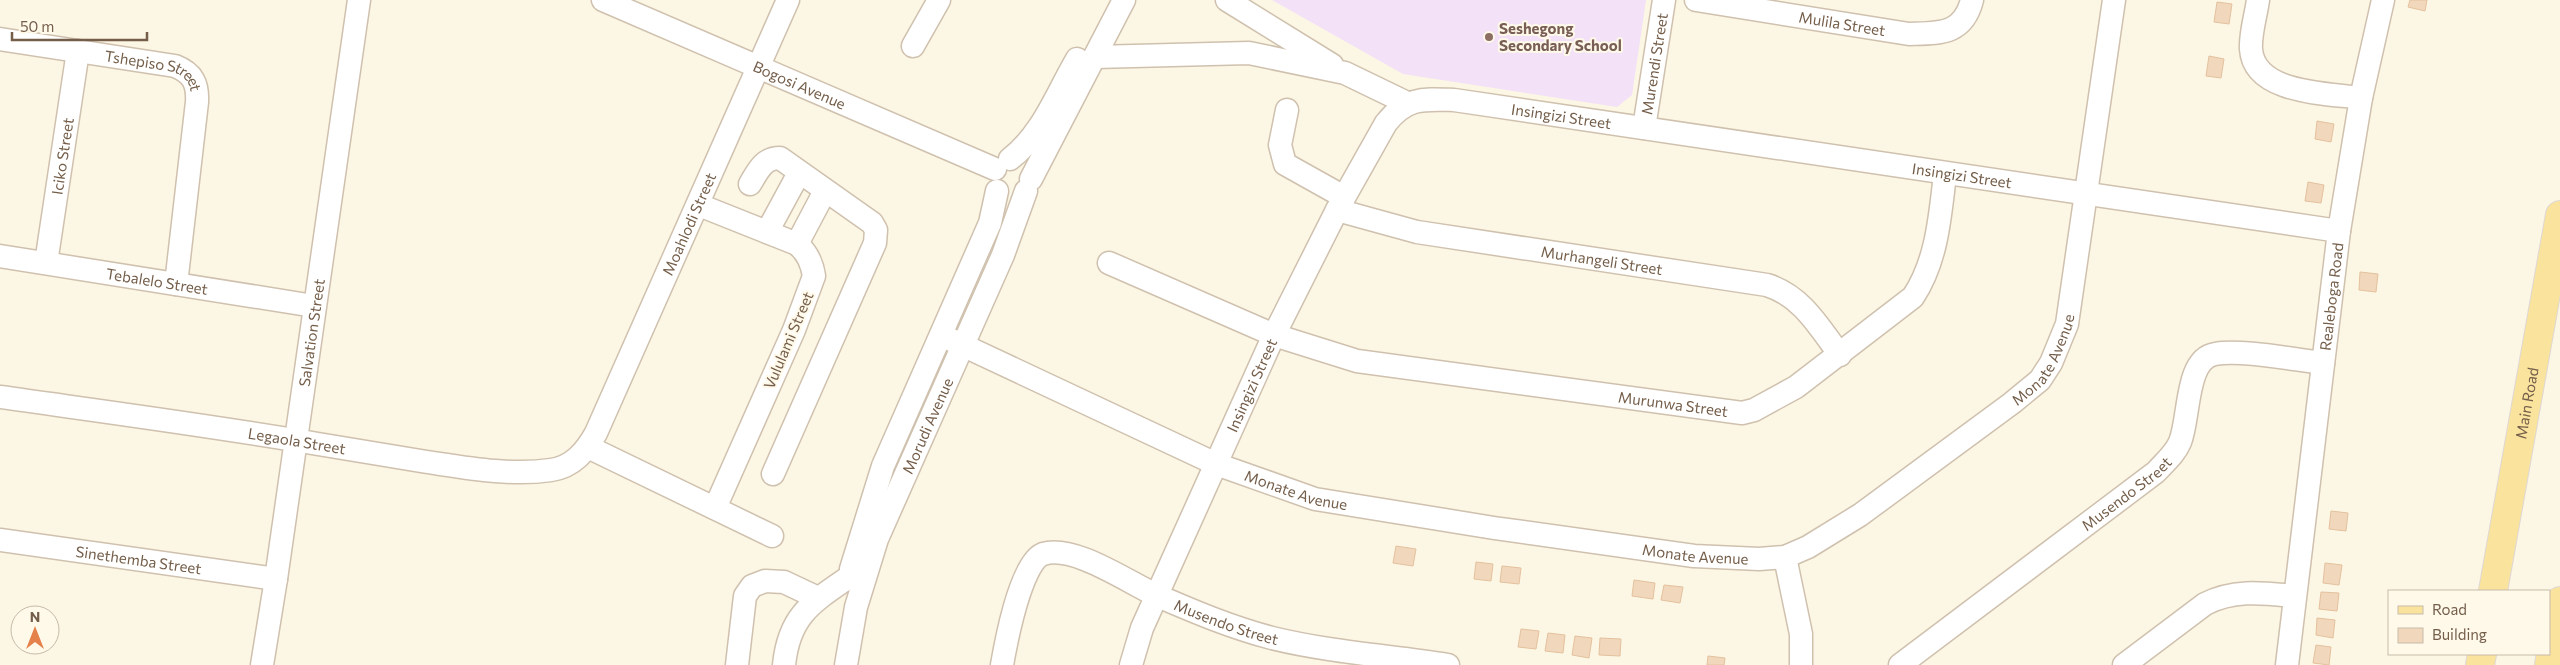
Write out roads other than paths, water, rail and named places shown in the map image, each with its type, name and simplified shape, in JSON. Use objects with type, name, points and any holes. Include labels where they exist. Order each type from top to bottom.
[{"type":"main road","name":"Main Road","points":[[2493,590],[2560,215]]},
{"type":"main road","points":[[2549,665],[2560,602]]},
{"type":"street","name":"Salvation Street","points":[[262,665],[359,0]]},
{"type":"street","name":"Bogosi Avenue","points":[[603,0],[1003,164]]},
{"type":"street","name":"Moahlodi Street","points":[[588,447],[699,205],[758,65],[788,0]]},
{"type":"street","points":[[913,46],[939,0]]},
{"type":"street","points":[[1003,164],[1022,163],[1027,167],[1028,185],[1014,197],[1008,197],[998,192],[993,180],[1003,164],[1023,149],[1036,132],[1079,56],[1116,0]]},
{"type":"street","name":"Morudi Avenue","points":[[846,665],[856,607],[877,539],[1003,255],[1028,185],[1124,0]]},
{"type":"street","points":[[1227,0],[1345,73],[1407,103]]},
{"type":"street","name":"Murendi Street","points":[[1644,128],[1664,0]]},
{"type":"street","name":"Mulila Street","points":[[1696,0],[1909,34],[1933,34],[1949,30],[1961,24],[1968,14],[1972,0]]},
{"type":"street","name":"Monate Avenue","points":[[942,336],[1216,464],[1284,490],[1334,502],[1494,528],[1694,556],[1759,559],[1785,557],[1808,547],[1860,515],[2040,380],[2054,356],[2067,324],[2114,0]]},
{"type":"street","points":[[2258,0],[2251,49],[2254,63],[2262,74],[2271,82],[2286,86],[2361,98]]},
{"type":"street","name":"Realeboga Road","points":[[2288,665],[2294,596],[2338,231],[2361,98],[2383,0]]},
{"type":"street","name":"Tshepiso Street","points":[[0,39],[175,66],[191,74],[196,84],[197,102],[176,284]]},
{"type":"street","name":"Iciko Street","points":[[46,263],[78,51]]},
{"type":"street","points":[[1094,57],[1249,53],[1345,73]]},
{"type":"street","name":"Insingizi Street","points":[[1131,665],[1142,628],[1274,335],[1340,204],[1386,123],[1396,110],[1407,103],[1423,99],[1454,100],[2338,231]]},
{"type":"street","name":"Murhangeli Street","points":[[1287,110],[1280,144],[1285,164],[1340,204],[1417,232],[1767,285],[1779,289],[1800,303],[1840,355]]},
{"type":"street","points":[[750,184],[765,162],[771,158],[780,158],[872,223],[876,230],[876,243],[773,474]]},
{"type":"street","points":[[767,232],[799,173]]},
{"type":"street","name":"Murunwa Street","points":[[1109,263],[1274,335],[1357,361],[1729,413],[1754,410],[1769,403],[1840,355],[1913,297],[1922,284],[1931,260],[1938,229],[1945,174]]},
{"type":"street","points":[[699,205],[796,244],[825,191]]},
{"type":"street","name":"Morudi Avenue","points":[[830,665],[841,606],[883,466],[942,336],[990,223],[998,192]]},
{"type":"street","name":"Vululami Street","points":[[715,508],[811,287],[814,276],[813,268],[804,250],[796,244]]},
{"type":"street","name":"Tebalelo Street","points":[[0,256],[314,306]]},
{"type":"street","name":"Musendo Street","points":[[1900,665],[2156,472],[2173,454],[2180,443],[2193,377],[2201,361],[2208,356],[2228,353],[2323,363]]},
{"type":"street","name":"Legaola Street","points":[[0,397],[296,440],[470,469],[516,472],[553,470],[578,458],[588,447]]},
{"type":"street","points":[[588,447],[772,536]]},
{"type":"street","name":"Sinethemba Street","points":[[0,540],[276,579]]},
{"type":"street","name":"Musendo Street","points":[[1002,665],[1007,638],[1026,574],[1035,560],[1042,555],[1052,552],[1074,555],[1158,596],[1252,633],[1448,665]]},
{"type":"street","points":[[1785,557],[1801,634],[1800,665]]},
{"type":"street","points":[[784,665],[786,643],[796,621],[818,598],[849,577]]},
{"type":"street","points":[[737,665],[745,596],[752,586],[765,581],[784,582],[818,598]]},
{"type":"street","points":[[2124,665],[2205,604],[2219,596],[2239,592],[2294,596]]},
{"type":"place","name":"Seshegong Secondary School","points":[[1489,37]]}]
